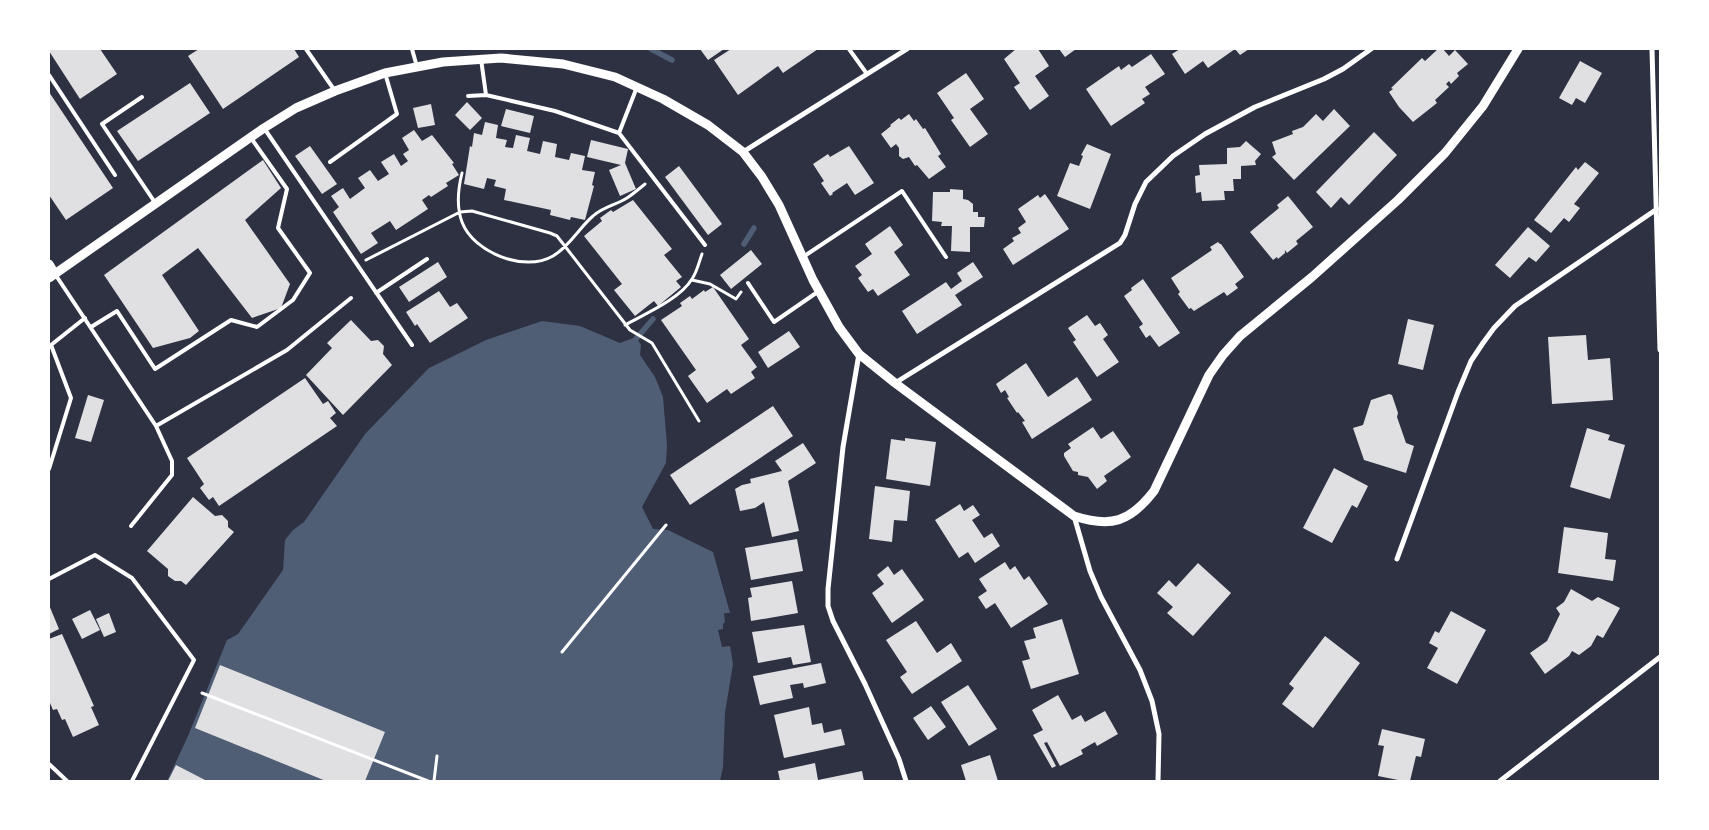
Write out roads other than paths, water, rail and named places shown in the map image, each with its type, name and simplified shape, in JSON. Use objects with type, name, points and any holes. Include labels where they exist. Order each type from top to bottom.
[{"type":"street","points":[[743,152],[907,49]]},
{"type":"street","points":[[895,383],[1120,243],[1125,236],[1135,204],[1146,182],[1174,156],[1205,134],[1254,107],[1324,79],[1343,69],[1371,49]]},
{"type":"street","points":[[49,264],[52,276],[264,128],[296,108],[334,91],[385,73],[442,62],[501,58],[563,64],[615,77],[663,99],[708,125],[743,152],[762,177],[779,205],[819,291],[839,327],[859,354],[1074,516],[1092,522],[1104,523],[1116,521],[1143,506],[1154,491],[1208,375],[1222,355],[1240,336],[1312,277],[1398,200],[1446,153],[1483,106],[1518,49]]},
{"type":"street","points":[[1652,49],[1658,208],[1660,350]]},
{"type":"street","points":[[1397,560],[1458,392],[1471,361],[1483,343],[1515,306],[1658,208]]},
{"type":"street","points":[[859,354],[843,447],[828,589],[828,606],[833,621],[865,684],[899,759],[906,781]]},
{"type":"street","points":[[1074,516],[1097,589],[1140,670],[1152,701],[1159,734],[1158,781]]},
{"type":"street","points":[[1500,781],[1660,657]]},
{"type":"lane","points":[[306,49],[334,91]]},
{"type":"lane","points":[[412,49],[417,67]]},
{"type":"lane","points":[[849,49],[867,74]]},
{"type":"lane","points":[[481,59],[486,95]]},
{"type":"lane","points":[[330,162],[397,114],[385,73]]},
{"type":"lane","points":[[49,75],[115,175]]},
{"type":"lane","points":[[619,133],[638,88]]},
{"type":"lane","points":[[468,96],[486,95],[555,112],[619,133],[705,245]]},
{"type":"lane","points":[[142,97],[102,124],[156,204]]},
{"type":"lane","points":[[264,128],[412,345]]},
{"type":"lane","points":[[91,327],[117,311],[155,369],[231,320],[257,327],[293,300],[310,273],[278,228],[287,189],[251,138]]},
{"type":"lane","points":[[803,257],[902,191],[946,257]]},
{"type":"lane","points":[[376,293],[428,259]]},
{"type":"lane","points":[[52,276],[85,318],[156,426],[172,461],[172,475],[131,526]]},
{"type":"lane","points":[[748,283],[774,322],[819,291]]},
{"type":"lane","points":[[156,426],[287,350],[352,298]]},
{"type":"lane","points":[[49,469],[71,398],[51,345],[85,318]]},
{"type":"lane","points":[[49,579],[95,555],[132,578],[194,660],[132,781]]},
{"type":"lane","points":[[49,764],[67,781]]},
{"type":"water","points":[[542,321],[580,326],[620,343],[636,337],[641,345],[640,355],[655,377],[663,397],[667,445],[666,463],[642,507],[653,529],[668,530],[713,552],[730,613],[724,613],[725,622],[723,629],[718,630],[722,647],[730,646],[733,664],[725,713],[723,767],[720,781],[167,781],[188,736],[227,640],[238,634],[283,570],[285,540],[293,530],[304,522],[365,434],[429,368],[486,340]]},
{"type":"waterway","points":[[651,49],[672,60]]},
{"type":"waterway","points":[[744,244],[754,228]]},
{"type":"waterway","points":[[635,340],[653,319]]}]
